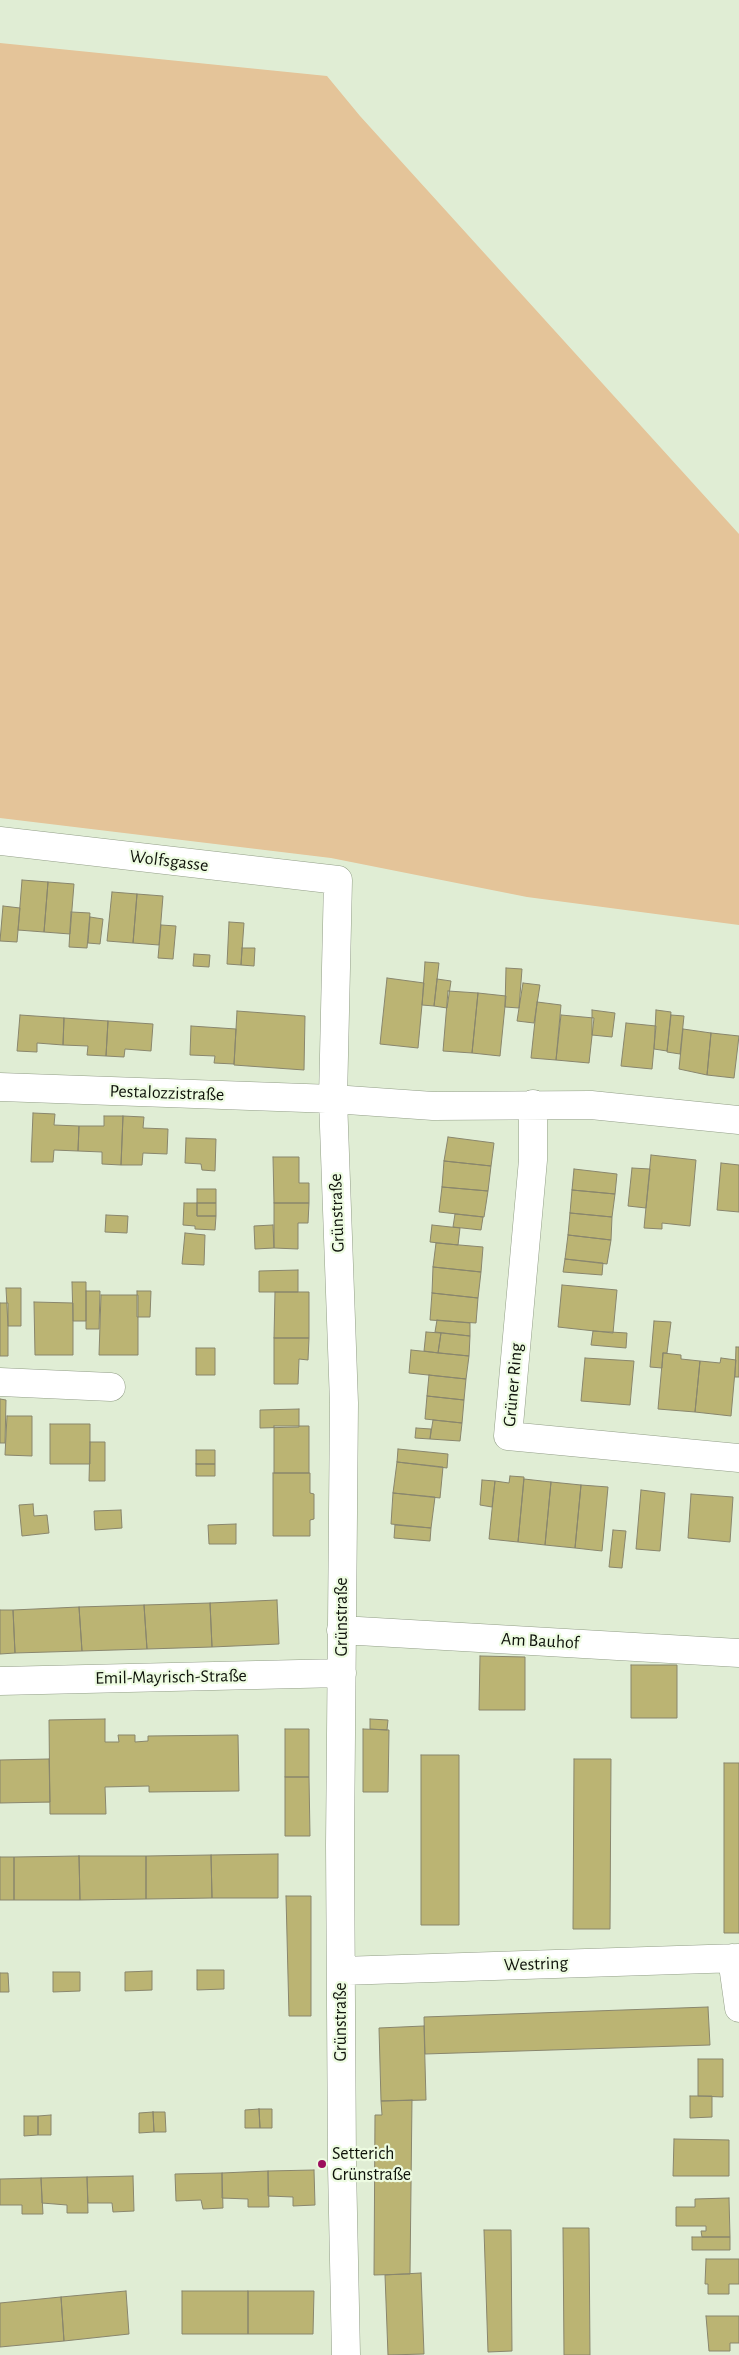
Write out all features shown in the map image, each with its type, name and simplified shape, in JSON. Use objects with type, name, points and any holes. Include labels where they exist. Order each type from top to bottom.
[{"type":"street","name":"Wolfsgasse","points":[[0,841],[338,880]]},
{"type":"street","name":"Grünstraße","points":[[338,880],[333,1099],[344,1403],[341,1630],[341,1971],[342,2166],[346,2355]]},
{"type":"street","name":"Pestalozzistraße","points":[[0,1087],[333,1099]]},
{"type":"street","points":[[333,1099],[433,1106],[591,1105],[739,1120]]},
{"type":"street","name":"Grüner Ring","points":[[533,1104],[533,1160],[508,1436],[739,1458]]},
{"type":"street","points":[[0,1382],[111,1387]]},
{"type":"street","name":"Am Bauhof","points":[[341,1630],[739,1653]]},
{"type":"street","name":"Emil-Mayrisch-Straße","points":[[0,1681],[342,1673]]},
{"type":"street","points":[[735,1958],[739,2008]]},
{"type":"street","name":"Westring","points":[[341,1971],[735,1958]]},
{"type":"shaded area","points":[[0,43],[327,76],[360,116],[739,534],[739,925],[527,897],[331,858],[0,818]]},
{"type":"building","points":[[22,880],[48,882],[44,932],[18,930]]},
{"type":"building","points":[[48,882],[74,884],[70,934],[44,932]]},
{"type":"building","points":[[112,892],[137,894],[133,943],[107,941]]},
{"type":"building","points":[[137,894],[163,896],[159,945],[133,943]]},
{"type":"building","points":[[3,906],[20,908],[17,942],[0,941]]},
{"type":"building","points":[[71,912],[90,913],[87,948],[69,947]]},
{"type":"building","points":[[90,917],[103,919],[100,944],[88,943]]},
{"type":"building","points":[[229,922],[244,923],[241,965],[227,964]]},
{"type":"building","points":[[161,925],[176,926],[173,959],[158,958]]},
{"type":"building","points":[[242,948],[255,948],[254,966],[241,965]]},
{"type":"building","points":[[194,954],[210,955],[209,967],[193,966]]},
{"type":"building","points":[[425,962],[439,963],[434,1006],[422,1005]]},
{"type":"building","points":[[506,968],[522,969],[519,1008],[505,1007]]},
{"type":"building","points":[[387,978],[424,983],[418,1048],[380,1044]]},
{"type":"building","points":[[437,979],[451,981],[447,1008],[434,1006]]},
{"type":"building","points":[[523,983],[540,985],[534,1023],[517,1021]]},
{"type":"building","points":[[448,991],[478,993],[472,1053],[443,1051]]},
{"type":"building","points":[[478,993],[506,996],[500,1056],[472,1053]]},
{"type":"building","points":[[537,1002],[561,1005],[556,1060],[531,1058]]},
{"type":"building","points":[[592,1010],[615,1013],[612,1037],[592,1035]]},
{"type":"building","points":[[656,1010],[671,1012],[667,1051],[654,1049]]},
{"type":"building","points":[[237,1011],[305,1016],[304,1070],[234,1065]]},
{"type":"building","points":[[20,1015],[64,1018],[63,1045],[37,1043],[37,1052],[17,1051]]},
{"type":"building","points":[[561,1015],[594,1018],[589,1063],[556,1060]]},
{"type":"building","points":[[671,1015],[684,1016],[680,1054],[667,1052]]},
{"type":"building","points":[[64,1018],[108,1021],[106,1056],[87,1055],[88,1046],[63,1045]]},
{"type":"building","points":[[108,1021],[153,1024],[151,1051],[125,1049],[124,1057],[106,1056]]},
{"type":"building","points":[[626,1023],[656,1026],[652,1069],[621,1066]]},
{"type":"building","points":[[191,1026],[236,1029],[234,1064],[214,1063],[215,1056],[190,1055]]},
{"type":"building","points":[[683,1029],[711,1033],[707,1075],[679,1069]]},
{"type":"building","points":[[711,1033],[739,1036],[734,1078],[707,1075]]},
{"type":"building","points":[[33,1113],[55,1114],[54,1125],[79,1126],[78,1151],[54,1150],[53,1162],[31,1162]]},
{"type":"building","points":[[104,1116],[123,1116],[121,1165],[102,1164],[102,1152],[78,1151],[79,1126],[104,1126]]},
{"type":"building","points":[[123,1116],[144,1117],[143,1128],[168,1129],[167,1154],[143,1153],[142,1165],[121,1165]]},
{"type":"building","points":[[448,1137],[494,1143],[491,1166],[444,1161]]},
{"type":"building","points":[[186,1138],[216,1139],[215,1171],[202,1170],[201,1164],[185,1163]]},
{"type":"building","points":[[651,1155],[696,1160],[690,1226],[662,1223],[662,1229],[644,1228]]},
{"type":"building","points":[[273,1157],[299,1157],[299,1183],[309,1183],[309,1203],[274,1203]]},
{"type":"building","points":[[444,1161],[491,1166],[488,1191],[442,1187]]},
{"type":"building","points":[[721,1163],[739,1165],[739,1212],[717,1210]]},
{"type":"building","points":[[632,1168],[650,1169],[646,1208],[628,1206]]},
{"type":"building","points":[[574,1169],[617,1174],[615,1194],[572,1190]]},
{"type":"building","points":[[442,1187],[488,1191],[484,1217],[439,1212]]},
{"type":"building","points":[[197,1189],[216,1189],[216,1203],[197,1203]]},
{"type":"building","points":[[572,1190],[615,1194],[612,1217],[570,1213]]},
{"type":"building","points":[[184,1203],[197,1203],[197,1216],[216,1216],[215,1230],[195,1229],[195,1226],[183,1225]]},
{"type":"building","points":[[197,1203],[216,1203],[216,1216],[197,1216]]},
{"type":"building","points":[[274,1203],[309,1203],[308,1223],[298,1223],[298,1249],[274,1248]]},
{"type":"building","points":[[570,1213],[612,1217],[611,1240],[568,1235]]},
{"type":"building","points":[[455,1214],[483,1217],[481,1230],[453,1227]]},
{"type":"building","points":[[106,1215],[128,1216],[127,1233],[105,1232]]},
{"type":"building","points":[[273,1225],[274,1248],[255,1249],[254,1226]]},
{"type":"building","points":[[432,1225],[460,1228],[458,1245],[430,1242]]},
{"type":"building","points":[[185,1233],[205,1235],[204,1265],[182,1264]]},
{"type":"building","points":[[568,1235],[611,1240],[607,1264],[565,1259]]},
{"type":"building","points":[[436,1243],[483,1247],[481,1272],[433,1267]]},
{"type":"building","points":[[565,1259],[603,1263],[602,1275],[563,1272]]},
{"type":"building","points":[[433,1267],[481,1272],[478,1298],[432,1293]]},
{"type":"building","points":[[298,1270],[298,1292],[259,1292],[259,1271]]},
{"type":"building","points":[[72,1282],[86,1282],[86,1321],[73,1321]]},
{"type":"building","points":[[562,1285],[617,1290],[613,1333],[558,1327]]},
{"type":"building","points":[[6,1288],[21,1288],[21,1326],[8,1326]]},
{"type":"building","points":[[86,1291],[100,1291],[99,1329],[86,1329]]},
{"type":"building","points":[[137,1291],[151,1291],[150,1317],[137,1317]]},
{"type":"building","points":[[275,1292],[309,1292],[309,1338],[274,1338]]},
{"type":"building","points":[[432,1293],[478,1298],[476,1323],[430,1320]]},
{"type":"building","points":[[101,1295],[138,1295],[138,1355],[99,1355]]},
{"type":"building","points":[[34,1302],[73,1303],[73,1355],[35,1355]]},
{"type":"building","points":[[0,1303],[8,1303],[8,1356],[0,1356]]},
{"type":"building","points":[[437,1320],[470,1323],[470,1336],[435,1332]]},
{"type":"building","points":[[654,1321],[671,1322],[667,1353],[663,1353],[662,1368],[650,1367]]},
{"type":"building","points":[[593,1331],[627,1333],[626,1348],[591,1345]]},
{"type":"building","points":[[426,1332],[441,1333],[438,1353],[424,1351]]},
{"type":"building","points":[[441,1333],[470,1336],[469,1356],[438,1353]]},
{"type":"building","points":[[274,1338],[309,1338],[308,1360],[299,1359],[298,1384],[274,1384]]},
{"type":"building","points":[[736,1347],[739,1347],[739,1377],[735,1377]]},
{"type":"building","points":[[196,1348],[215,1348],[215,1375],[196,1375]]},
{"type":"building","points":[[411,1350],[469,1356],[466,1379],[409,1373]]},
{"type":"building","points":[[663,1353],[681,1355],[681,1359],[700,1361],[695,1412],[658,1409]]},
{"type":"building","points":[[585,1358],[634,1361],[630,1405],[581,1401]]},
{"type":"building","points":[[721,1358],[736,1360],[731,1416],[695,1412],[700,1361],[720,1363]]},
{"type":"building","points":[[429,1375],[466,1379],[464,1400],[427,1396]]},
{"type":"building","points":[[427,1396],[464,1400],[462,1423],[425,1419]]},
{"type":"building","points":[[0,1399],[6,1400],[5,1443],[0,1443]]},
{"type":"building","points":[[299,1409],[299,1427],[260,1428],[260,1410]]},
{"type":"building","points":[[7,1416],[32,1416],[32,1456],[5,1455]]},
{"type":"building","points":[[433,1420],[462,1423],[460,1441],[430,1439]]},
{"type":"building","points":[[50,1424],[90,1424],[90,1464],[50,1464]]},
{"type":"building","points":[[274,1426],[309,1426],[309,1473],[274,1473]]},
{"type":"building","points":[[416,1428],[431,1429],[430,1439],[415,1438]]},
{"type":"building","points":[[90,1442],[105,1442],[105,1481],[89,1481]]},
{"type":"building","points":[[398,1449],[448,1454],[447,1468],[397,1462]]},
{"type":"building","points":[[196,1450],[215,1450],[215,1464],[196,1464]]},
{"type":"building","points":[[397,1462],[443,1467],[440,1498],[393,1493]]},
{"type":"building","points":[[196,1464],[215,1464],[215,1476],[196,1476]]},
{"type":"building","points":[[273,1473],[310,1473],[310,1493],[314,1494],[314,1519],[310,1520],[310,1536],[273,1536]]},
{"type":"building","points":[[510,1476],[524,1477],[518,1542],[489,1539],[495,1481],[509,1483]]},
{"type":"building","points":[[524,1479],[551,1482],[545,1545],[518,1542]]},
{"type":"building","points":[[482,1480],[495,1481],[492,1507],[480,1505]]},
{"type":"building","points":[[551,1482],[581,1485],[575,1548],[545,1545]]},
{"type":"building","points":[[581,1485],[608,1487],[602,1551],[575,1548]]},
{"type":"building","points":[[641,1490],[665,1493],[660,1551],[636,1549]]},
{"type":"building","points":[[393,1493],[435,1497],[431,1528],[391,1524]]},
{"type":"building","points":[[691,1494],[733,1497],[730,1542],[688,1538]]},
{"type":"building","points":[[33,1504],[34,1516],[47,1515],[49,1533],[22,1536],[19,1505]]},
{"type":"building","points":[[121,1510],[122,1528],[95,1530],[94,1511]]},
{"type":"building","points":[[236,1524],[236,1544],[209,1544],[208,1525]]},
{"type":"building","points":[[395,1525],[431,1528],[430,1541],[394,1538]]},
{"type":"building","points":[[613,1530],[626,1531],[622,1568],[609,1567]]},
{"type":"building","points":[[277,1600],[279,1644],[212,1647],[210,1603]]},
{"type":"building","points":[[210,1603],[212,1647],[147,1649],[144,1605]]},
{"type":"building","points":[[144,1605],[147,1649],[82,1651],[79,1607]]},
{"type":"building","points":[[79,1607],[82,1651],[15,1653],[13,1610]]},
{"type":"building","points":[[0,1610],[13,1610],[15,1653],[0,1654]]},
{"type":"building","points":[[480,1656],[525,1657],[525,1710],[479,1710]]},
{"type":"building","points":[[631,1665],[677,1665],[677,1718],[631,1718]]},
{"type":"building","points":[[105,1719],[105,1742],[119,1742],[118,1735],[135,1735],[135,1742],[148,1741],[148,1736],[238,1735],[239,1791],[149,1792],[149,1786],[105,1787],[106,1814],[50,1814],[49,1720]]},
{"type":"building","points":[[370,1719],[388,1720],[387,1730],[370,1729]]},
{"type":"building","points":[[285,1729],[309,1729],[309,1777],[285,1777]]},
{"type":"building","points":[[363,1729],[389,1730],[388,1792],[363,1792]]},
{"type":"building","points":[[421,1755],[459,1755],[459,1925],[421,1925]]},
{"type":"building","points":[[49,1759],[50,1802],[0,1803],[0,1760]]},
{"type":"building","points":[[574,1759],[611,1759],[610,1929],[573,1929]]},
{"type":"building","points":[[724,1763],[739,1763],[739,1933],[724,1933]]},
{"type":"building","points":[[285,1777],[309,1777],[310,1836],[285,1836]]},
{"type":"building","points":[[278,1854],[278,1898],[212,1898],[211,1855]]},
{"type":"building","points":[[211,1855],[212,1898],[146,1899],[146,1856]]},
{"type":"building","points":[[79,1856],[146,1856],[146,1899],[80,1900]]},
{"type":"building","points":[[79,1856],[80,1900],[14,1900],[14,1857]]},
{"type":"building","points":[[0,1857],[14,1857],[14,1900],[0,1900]]},
{"type":"building","points":[[286,1896],[311,1896],[311,2016],[289,2016]]},
{"type":"building","points":[[197,1970],[224,1970],[224,1989],[197,1990]]},
{"type":"building","points":[[152,1971],[152,1990],[125,1991],[125,1972]]},
{"type":"building","points":[[53,1972],[80,1972],[80,1991],[53,1992]]},
{"type":"building","points":[[0,1973],[8,1973],[9,1992],[0,1992]]},
{"type":"building","points":[[708,2007],[710,2045],[425,2054],[424,2017]]},
{"type":"building","points":[[424,2026],[426,2100],[381,2101],[379,2028]]},
{"type":"building","points":[[698,2059],[723,2059],[723,2097],[698,2096]]},
{"type":"building","points":[[690,2096],[712,2096],[712,2117],[690,2118]]},
{"type":"building","points":[[412,2100],[410,2274],[374,2275],[375,2115],[382,2115],[381,2101]]},
{"type":"building","points":[[259,2109],[272,2109],[272,2128],[260,2128]]},
{"type":"building","points":[[259,2109],[260,2128],[245,2128],[245,2110]]},
{"type":"building","points":[[153,2112],[165,2112],[166,2132],[154,2132]]},
{"type":"building","points":[[153,2112],[154,2132],[139,2133],[139,2113]]},
{"type":"building","points":[[51,2115],[51,2135],[38,2135],[38,2116]]},
{"type":"building","points":[[24,2116],[38,2116],[38,2135],[24,2136]]},
{"type":"building","points":[[674,2139],[729,2140],[729,2176],[673,2176]]},
{"type":"building","points":[[314,2170],[315,2205],[293,2206],[293,2197],[268,2196],[268,2171]]},
{"type":"building","points":[[268,2171],[269,2207],[248,2207],[248,2199],[222,2198],[222,2173]]},
{"type":"building","points":[[222,2173],[223,2208],[203,2209],[201,2200],[176,2201],[175,2174]]},
{"type":"building","points":[[133,2176],[134,2211],[113,2212],[112,2203],[88,2203],[87,2177]]},
{"type":"building","points":[[87,2177],[88,2213],[67,2213],[67,2205],[42,2203],[41,2178]]},
{"type":"building","points":[[41,2178],[43,2214],[22,2214],[22,2205],[0,2205],[0,2179]]},
{"type":"building","points":[[729,2198],[730,2237],[702,2237],[701,2231],[706,2231],[706,2226],[676,2226],[676,2207],[695,2207],[695,2199]]},
{"type":"building","points":[[563,2228],[589,2228],[590,2355],[564,2355]]},
{"type":"building","points":[[484,2230],[511,2230],[512,2351],[488,2352]]},
{"type":"building","points":[[692,2237],[730,2237],[730,2250],[692,2250]]},
{"type":"building","points":[[706,2259],[739,2259],[739,2284],[729,2284],[729,2294],[708,2294],[708,2284],[705,2284]]},
{"type":"building","points":[[421,2273],[424,2354],[388,2355],[385,2275]]},
{"type":"building","points":[[126,2291],[129,2334],[64,2341],[61,2297]]},
{"type":"building","points":[[182,2291],[248,2291],[248,2334],[182,2334]]},
{"type":"building","points":[[248,2291],[314,2291],[313,2334],[248,2334]]},
{"type":"building","points":[[61,2297],[64,2341],[0,2347],[0,2303]]},
{"type":"building","points":[[706,2316],[739,2316],[739,2343],[730,2343],[730,2351],[709,2351]]},
{"type":"place","name":"Setterich Grünstraße","points":[[322,2164]]}]
